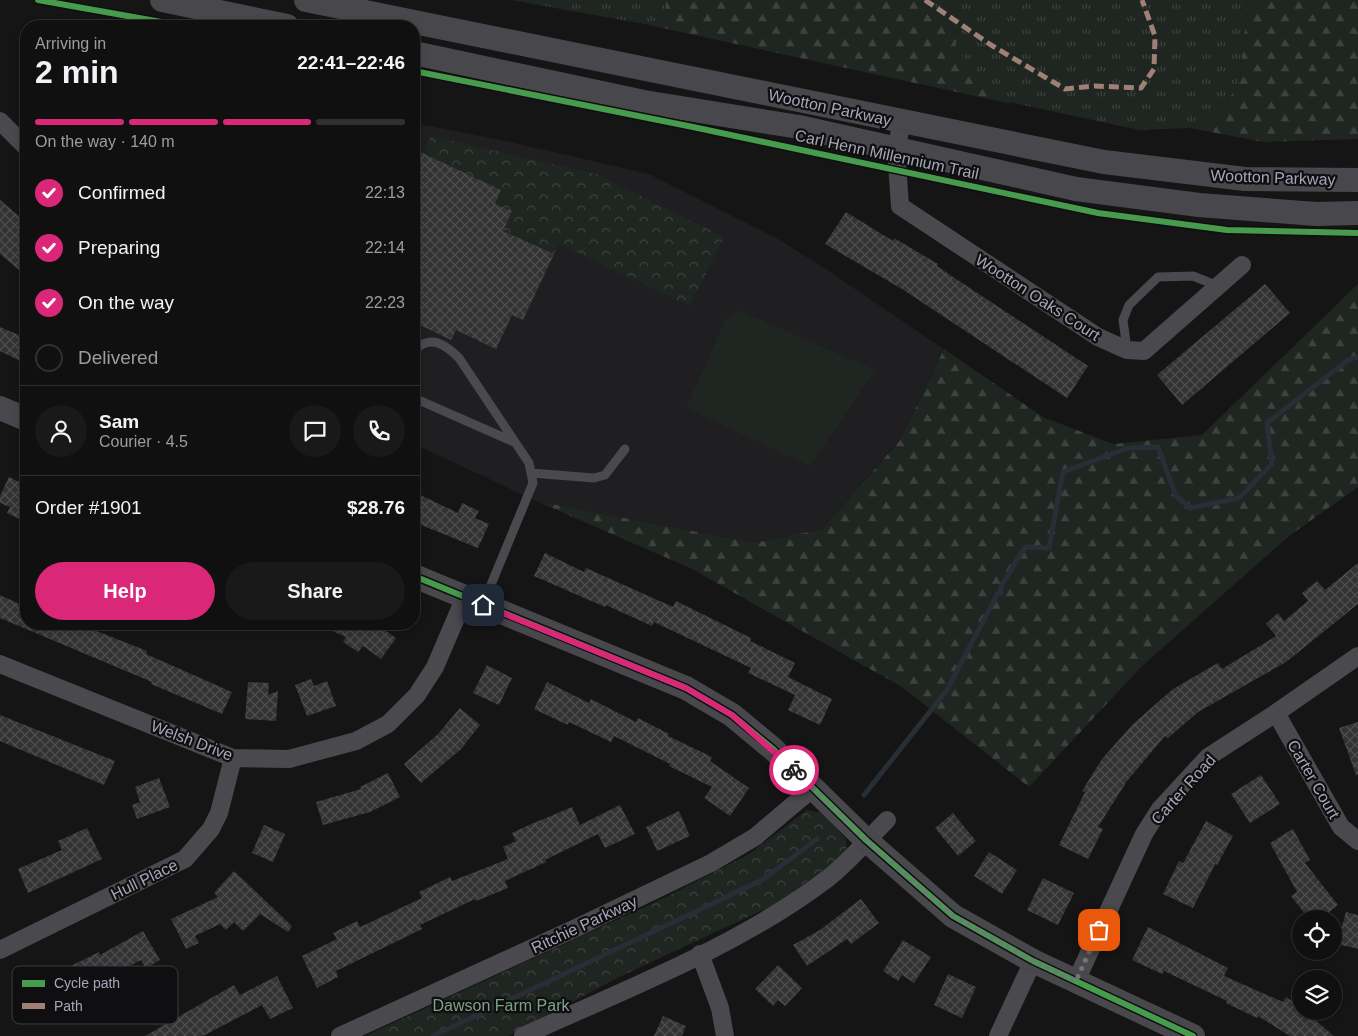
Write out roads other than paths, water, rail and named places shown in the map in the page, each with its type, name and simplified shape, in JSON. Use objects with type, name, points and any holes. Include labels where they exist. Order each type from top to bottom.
[{"type":"main road","points":[[162,0],[258,20]]},
{"type":"main road","name":"Wootton Parkway","points":[[306,0],[405,20]]},
{"type":"main road","name":"Wootton Parkway","points":[[420,23],[1104,162],[1245,179],[1358,180]]},
{"type":"main road","name":"Wootton Parkway","points":[[420,54],[644,102],[799,127],[1076,189],[1198,205],[1316,214],[1358,213]]},
{"type":"main road","points":[[0,408],[20,416]]},
{"type":"main road","points":[[420,578],[686,688],[732,715],[773,749],[866,840],[953,916],[1033,961],[1193,1036]]},
{"type":"street","points":[[0,121],[20,141]]},
{"type":"street","name":"Wootton Oaks Court","points":[[902,121],[896,150],[900,206],[1098,337],[1127,350]]},
{"type":"street","points":[[1127,350],[1144,350],[1242,266]]},
{"type":"street","name":"Welsh Drive","points":[[0,664],[233,758],[289,759],[356,741],[388,724],[417,695],[474,601]]},
{"type":"street","name":"Carter Road","points":[[1076,981],[1144,834],[1160,810],[1208,757],[1358,656]]},
{"type":"street","name":"Carter Court","points":[[1276,713],[1341,827],[1358,841]]},
{"type":"street","name":"Hull Place","points":[[0,950],[185,859],[211,829],[219,813],[233,758]]},
{"type":"street","name":"Ritchie Parkway","points":[[340,1036],[576,928],[711,863],[755,837],[813,788]]},
{"type":"street","points":[[524,1036],[700,954],[783,909],[829,877],[887,820]]},
{"type":"street","points":[[700,954],[720,1008],[725,1036]]},
{"type":"street","points":[[998,1036],[1033,961]]},
{"type":"lane","points":[[1127,350],[1123,320],[1129,305],[1158,277],[1194,276],[1218,286]]},
{"type":"lane","points":[[420,345],[434,341],[446,346],[459,358],[529,462],[533,483],[474,601]]},
{"type":"lane","points":[[420,401],[515,442]]},
{"type":"lane","points":[[531,473],[594,478],[605,475],[625,449]]},
{"type":"waterway","points":[[864,795],[947,690],[998,593],[1001,593],[1001,586],[1025,547],[1049,548],[1063,472],[1128,448],[1158,447],[1176,496],[1190,508],[1239,498],[1272,464],[1267,423],[1348,360],[1358,357]]},
{"type":"waterway","points":[[433,1036],[762,880],[817,839]]},
{"type":"park label","name":"Dawson Farm Park","points":[[501,1005]]}]
